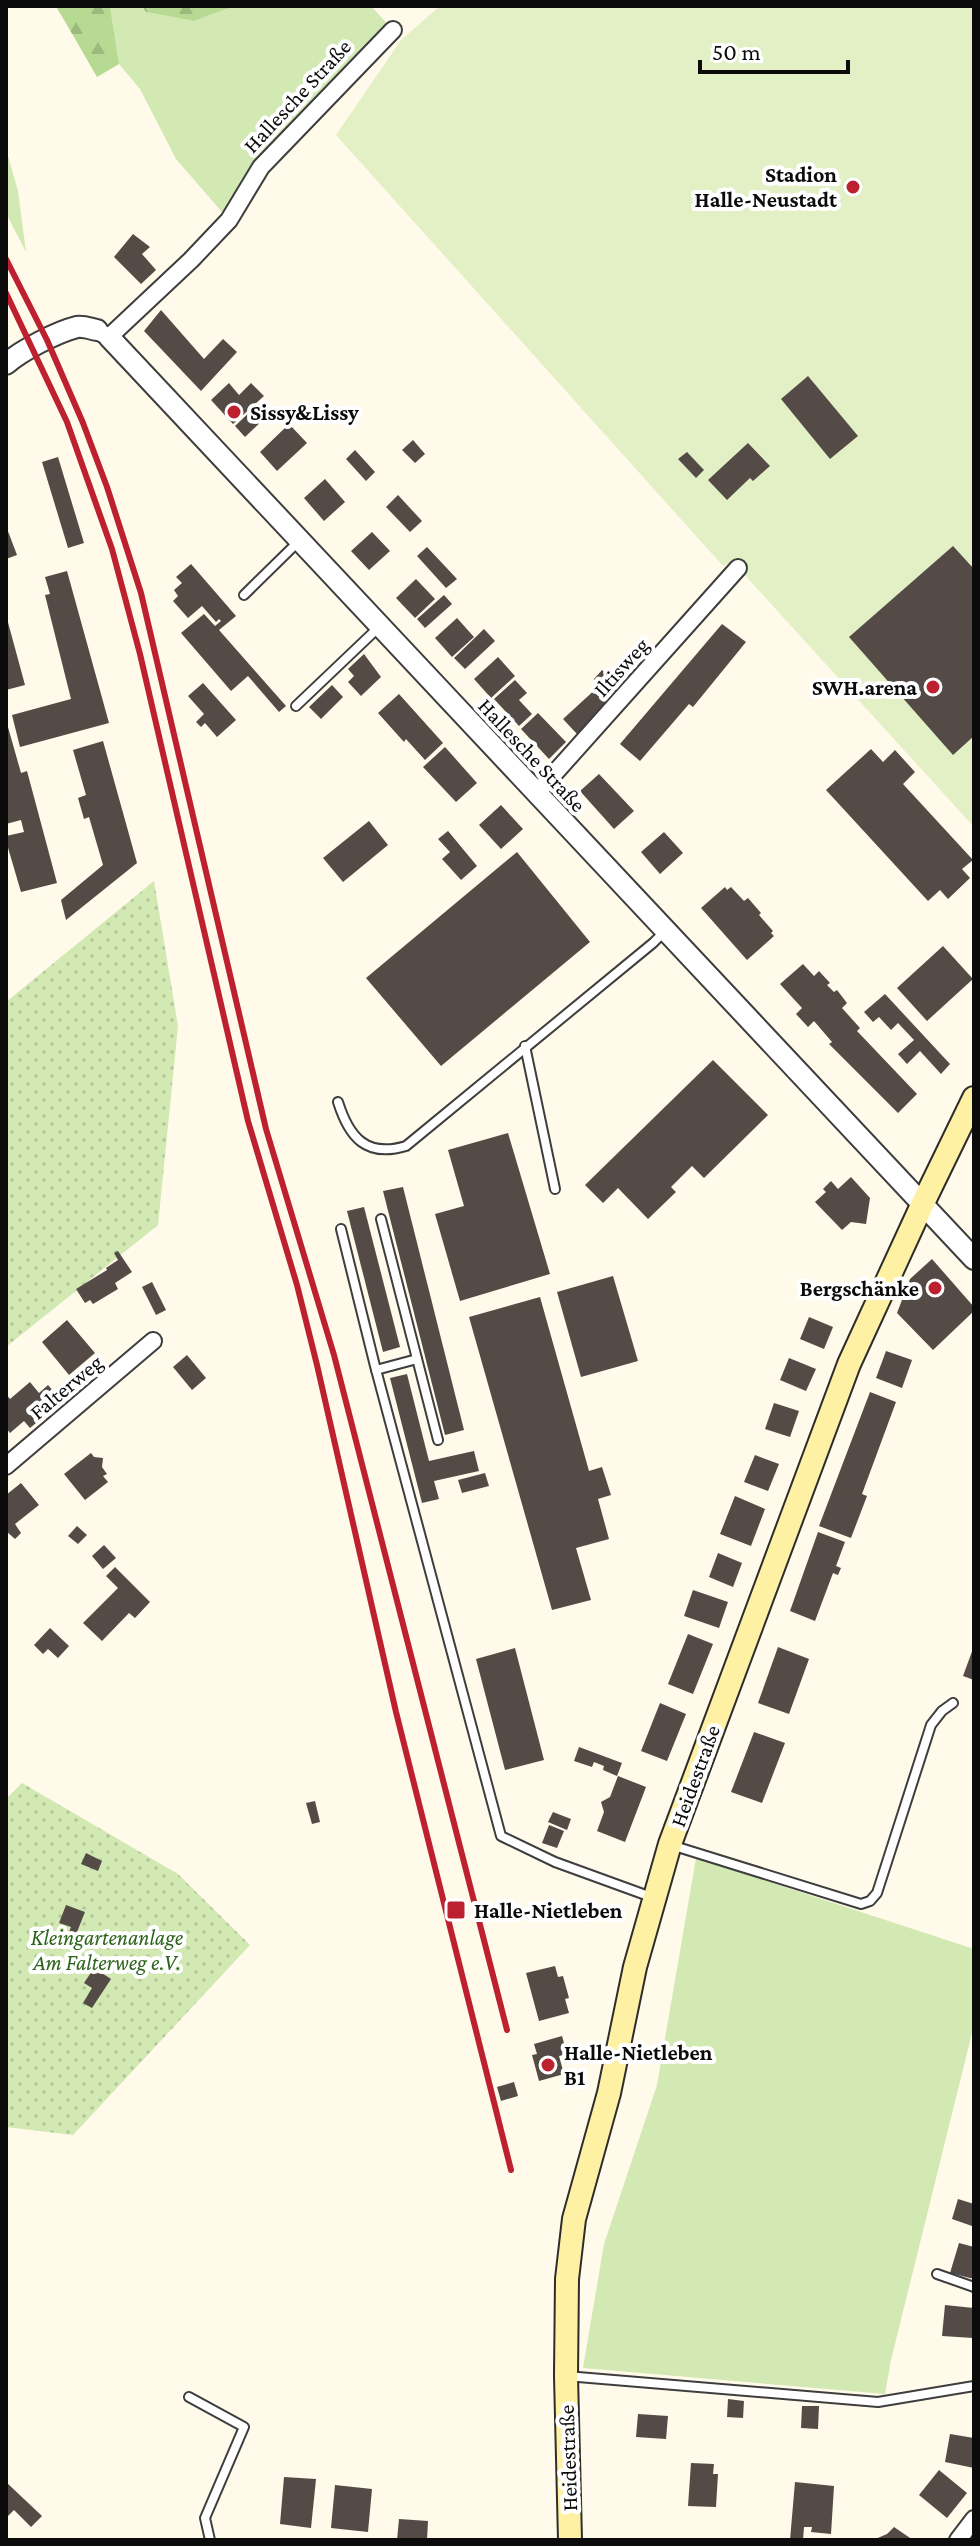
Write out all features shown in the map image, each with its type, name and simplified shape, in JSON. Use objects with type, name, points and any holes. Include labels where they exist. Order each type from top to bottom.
[{"type":"main road","name":"Heidestraße","points":[[570,2540],[567,2279],[574,2219],[609,2093],[635,1967],[670,1844],[849,1364],[974,1098]]},
{"type":"street","name":"Hallesche Straße","points":[[393,30],[261,167],[229,220],[191,260],[103,334],[974,1259]]},
{"type":"street","points":[[6,364],[66,332],[85,327],[103,334]]},
{"type":"street","name":"Iltisweg","points":[[536,794],[738,568]]},
{"type":"street","name":"Falterweg","points":[[6,1466],[153,1341]]},
{"type":"street","points":[[958,2540],[974,2519]]},
{"type":"lane","points":[[244,595],[299,540]]},
{"type":"lane","points":[[296,706],[380,626]]},
{"type":"lane","points":[[338,1102],[343,1121],[362,1143],[374,1150],[406,1146],[666,930]]},
{"type":"lane","points":[[525,1046],[555,1189]]},
{"type":"lane","points":[[381,1219],[438,1440]]},
{"type":"lane","points":[[341,1229],[501,1836],[555,1862],[655,1899]]},
{"type":"lane","points":[[376,1370],[417,1359]]},
{"type":"lane","points":[[670,1844],[861,1904],[870,1901],[877,1893],[931,1725],[953,1703]]},
{"type":"lane","points":[[937,2274],[974,2287]]},
{"type":"lane","name":"Heidestraße","points":[[566,2376],[878,2402],[974,2386]]},
{"type":"lane","points":[[189,2397],[244,2427],[205,2518],[210,2540]]},
{"type":"green space","points":[[56,6],[110,6],[119,64],[97,77]]},
{"type":"green space","points":[[110,6],[142,6],[146,12],[194,21],[234,6],[371,6],[393,30],[317,109],[229,220],[176,159],[140,89],[119,64]]},
{"type":"green space","points":[[142,6],[234,6],[194,21],[146,12]]},
{"type":"green space","points":[[440,6],[974,6],[974,827],[732,561],[723,566],[336,135],[401,40]]},
{"type":"green space","points":[[6,149],[18,191],[26,252],[6,213]]},
{"type":"green space","points":[[154,881],[178,1026],[158,1225],[6,1347],[6,1002]]},
{"type":"green space","name":"Kleingartenanlage Am Falterweg e.V.","points":[[22,1783],[178,1874],[250,1945],[73,2135],[6,2127],[6,1799]]},
{"type":"green space","points":[[696,1858],[974,1949],[974,2025],[885,2394],[583,2368],[604,2244],[657,2085]]},
{"type":"building","points":[[133,234],[150,247],[142,254],[156,270],[141,284],[114,257]]},
{"type":"building","points":[[161,310],[204,359],[223,339],[237,352],[201,391],[144,331]]},
{"type":"building","points":[[808,376],[858,436],[830,459],[781,399]]},
{"type":"building","name":"Sissy&Lissy","points":[[229,383],[239,395],[251,383],[264,396],[233,424],[211,400]]},
{"type":"building","points":[[259,403],[269,414],[245,437],[235,426]]},
{"type":"building","points":[[289,424],[307,443],[277,471],[260,452]]},
{"type":"building","points":[[413,440],[425,454],[415,463],[402,450]]},
{"type":"building","points":[[748,443],[770,466],[753,481],[750,478],[727,500],[708,480]]},
{"type":"building","points":[[355,450],[375,472],[366,481],[346,459]]},
{"type":"building","points":[[687,452],[704,470],[696,478],[678,459]]},
{"type":"building","points":[[58,457],[84,543],[68,548],[42,462]]},
{"type":"building","points":[[325,479],[345,502],[324,521],[304,498]]},
{"type":"building","points":[[398,495],[422,521],[410,532],[386,507]]},
{"type":"building","points":[[6,526],[17,555],[6,559]]},
{"type":"building","points":[[372,532],[390,551],[369,570],[351,551]]},
{"type":"building","name":"SWH.arena","points":[[953,546],[974,569],[974,736],[953,755],[849,637]]},
{"type":"building","points":[[427,547],[457,579],[446,588],[417,556]]},
{"type":"building","points":[[191,564],[236,616],[219,630],[286,706],[279,712],[248,676],[231,691],[181,633],[204,614],[215,626],[221,621],[216,622],[202,606],[188,618],[173,601],[178,596],[174,590],[182,583],[176,577]]},
{"type":"building","points":[[67,571],[109,723],[20,747],[12,715],[71,699],[45,595],[50,594],[45,577]]},
{"type":"building","points":[[416,579],[435,599],[415,618],[396,598]]},
{"type":"building","points":[[444,595],[452,604],[425,628],[417,619]]},
{"type":"building","points":[[6,615],[25,685],[6,690]]},
{"type":"building","points":[[457,618],[474,637],[452,657],[435,638]]},
{"type":"building","points":[[722,624],[746,642],[693,707],[689,704],[640,761],[620,744]]},
{"type":"building","points":[[484,629],[495,641],[465,669],[454,658]]},
{"type":"building","points":[[364,654],[381,677],[361,696],[348,682],[354,676],[348,669]]},
{"type":"building","points":[[498,657],[515,676],[491,698],[474,679]]},
{"type":"building","points":[[617,666],[629,679],[577,734],[563,719],[599,686],[594,679],[602,670],[611,673]]},
{"type":"building","points":[[515,680],[527,693],[519,700],[532,714],[519,726],[494,699]]},
{"type":"building","points":[[203,683],[236,720],[217,737],[205,723],[201,727],[196,722],[204,714],[188,696]]},
{"type":"building","points":[[332,685],[343,697],[321,719],[309,707]]},
{"type":"building","points":[[399,694],[443,743],[425,760],[378,713]]},
{"type":"building","points":[[538,713],[566,742],[549,759],[521,729]]},
{"type":"building","points":[[6,720],[21,773],[27,771],[57,883],[21,892],[6,841],[6,836],[24,832],[21,820],[6,824]]},
{"type":"building","points":[[103,741],[137,863],[66,920],[61,900],[103,865],[89,817],[84,819],[78,798],[86,795],[73,750]]},
{"type":"building","points":[[445,747],[477,783],[456,802],[423,767]]},
{"type":"building","points":[[871,749],[883,762],[895,750],[915,772],[903,784],[973,860],[962,869],[970,878],[948,899],[940,890],[928,901],[826,790]]},
{"type":"building","points":[[599,774],[634,811],[614,829],[580,791]]},
{"type":"building","points":[[501,805],[523,829],[501,849],[479,825]]},
{"type":"building","points":[[369,821],[388,845],[343,882],[323,858]]},
{"type":"building","points":[[448,831],[477,866],[461,880],[442,859],[450,852],[438,839]]},
{"type":"building","points":[[664,832],[683,853],[660,874],[641,852]]},
{"type":"building","points":[[517,852],[590,942],[441,1066],[366,978]]},
{"type":"building","points":[[725,887],[727,890],[731,887],[744,901],[748,898],[773,931],[774,936],[747,960],[701,908]]},
{"type":"building","points":[[943,946],[973,979],[927,1021],[897,988]]},
{"type":"building","points":[[803,964],[814,976],[819,971],[830,983],[827,985],[834,992],[837,990],[847,1003],[842,1008],[860,1028],[857,1031],[917,1094],[898,1113],[829,1044],[832,1042],[814,1021],[808,1027],[796,1014],[802,1008],[780,984]]},
{"type":"building","points":[[885,994],[950,1064],[941,1074],[920,1051],[907,1064],[898,1054],[914,1040],[898,1023],[891,1030],[879,1017],[873,1022],[864,1012]]},
{"type":"building","points":[[713,1060],[768,1115],[704,1178],[692,1166],[671,1187],[676,1192],[648,1219],[618,1188],[603,1203],[585,1185]]},
{"type":"building","points":[[508,1133],[550,1274],[460,1301],[435,1214],[464,1206],[448,1150]]},
{"type":"building","points":[[851,1177],[870,1198],[866,1224],[851,1222],[842,1230],[815,1202],[826,1192],[823,1189],[831,1181],[838,1189]]},
{"type":"building","points":[[403,1187],[464,1430],[445,1435],[383,1191]]},
{"type":"building","points":[[364,1207],[400,1347],[383,1352],[347,1211]]},
{"type":"building","points":[[118,1251],[132,1272],[115,1283],[118,1289],[93,1304],[90,1300],[85,1303],[76,1289],[107,1270],[118,1260],[114,1253]]},
{"type":"building","points":[[932,1259],[974,1307],[974,1311],[933,1350],[897,1313],[910,1279]]},
{"type":"building","points":[[613,1276],[638,1361],[581,1377],[557,1292]]},
{"type":"building","points":[[152,1282],[166,1310],[156,1315],[142,1287]]},
{"type":"building","points":[[540,1297],[589,1471],[602,1467],[611,1495],[598,1499],[609,1539],[576,1548],[591,1600],[552,1610],[469,1317]]},
{"type":"building","points":[[809,1317],[833,1327],[824,1349],[800,1339]]},
{"type":"building","points":[[67,1320],[95,1353],[69,1375],[42,1342]]},
{"type":"building","points":[[886,1351],[912,1360],[902,1388],[876,1378]]},
{"type":"building","points":[[187,1355],[206,1378],[192,1390],[173,1367]]},
{"type":"building","points":[[789,1358],[816,1369],[806,1391],[780,1380]]},
{"type":"building","points":[[407,1374],[429,1461],[474,1451],[479,1471],[434,1481],[439,1499],[422,1503],[390,1378]]},
{"type":"building","points":[[30,1382],[39,1393],[48,1385],[59,1398],[50,1405],[53,1409],[30,1428],[24,1421],[10,1433],[6,1428],[6,1394],[10,1399]]},
{"type":"building","points":[[870,1392],[896,1402],[862,1494],[867,1496],[851,1538],[819,1526]]},
{"type":"building","points":[[774,1403],[799,1411],[790,1437],[765,1429]]},
{"type":"building","points":[[91,1453],[94,1457],[103,1458],[102,1467],[107,1474],[103,1476],[108,1482],[85,1500],[64,1474]]},
{"type":"building","points":[[755,1455],[779,1464],[768,1491],[744,1482]]},
{"type":"building","points":[[485,1473],[489,1486],[462,1493],[458,1480]]},
{"type":"building","points":[[21,1483],[39,1505],[15,1524],[21,1533],[15,1539],[6,1531],[6,1495]]},
{"type":"building","points":[[735,1496],[765,1509],[751,1546],[720,1534]]},
{"type":"building","points":[[77,1526],[87,1535],[78,1544],[68,1536]]},
{"type":"building","points":[[818,1532],[845,1542],[836,1566],[841,1568],[838,1575],[833,1573],[815,1621],[790,1611]]},
{"type":"building","points":[[104,1545],[116,1558],[103,1569],[92,1556]]},
{"type":"building","points":[[718,1553],[742,1563],[733,1587],[709,1577]]},
{"type":"building","points":[[115,1567],[150,1602],[135,1618],[129,1613],[102,1641],[83,1623],[118,1588],[106,1576]]},
{"type":"building","points":[[693,1590],[728,1602],[719,1628],[684,1616]]},
{"type":"building","points":[[50,1628],[69,1646],[58,1658],[48,1649],[43,1654],[34,1645]]},
{"type":"building","points":[[688,1634],[713,1644],[693,1694],[668,1684]]},
{"type":"building","points":[[974,1646],[974,1680],[963,1676]]},
{"type":"building","points":[[778,1647],[809,1659],[789,1714],[758,1703]]},
{"type":"building","points":[[515,1648],[544,1760],[505,1770],[476,1659]]},
{"type":"building","points":[[660,1703],[686,1714],[667,1761],[641,1751]]},
{"type":"building","points":[[754,1732],[785,1743],[762,1803],[731,1792]]},
{"type":"building","points":[[579,1747],[622,1763],[617,1776],[594,1762],[592,1767],[574,1761]]},
{"type":"building","points":[[618,1776],[646,1787],[625,1842],[597,1831],[604,1812],[601,1802],[610,1797]]},
{"type":"building","points":[[315,1801],[320,1822],[312,1824],[306,1803]]},
{"type":"building","points":[[553,1812],[571,1819],[567,1830],[548,1822]]},
{"type":"building","points":[[549,1825],[564,1831],[557,1848],[542,1843]]},
{"type":"building","points":[[86,1853],[102,1861],[98,1871],[81,1864]]},
{"type":"building","points":[[66,1905],[85,1912],[75,1937],[68,1935],[71,1927],[59,1923]]},
{"type":"building","points":[[555,1966],[558,1977],[563,1976],[569,1998],[565,1999],[569,2013],[539,2021],[526,1973]]},
{"type":"building","points":[[94,1968],[111,1979],[92,2008],[83,2003],[92,1988],[84,1983]]},
{"type":"building","name":"Halle-Nietleben B1","points":[[562,2036],[567,2054],[559,2056],[564,2074],[539,2081],[532,2055],[537,2054],[534,2044]]},
{"type":"building","points":[[514,2082],[518,2096],[501,2101],[497,2087]]},
{"type":"building","points":[[958,2199],[974,2204],[972,2226],[952,2219]]},
{"type":"building","points":[[959,2243],[974,2247],[974,2279],[950,2273]]},
{"type":"building","points":[[945,2305],[974,2308],[973,2338],[942,2336]]},
{"type":"building","points":[[728,2399],[744,2401],[743,2418],[727,2417]]},
{"type":"building","points":[[802,2406],[819,2406],[818,2429],[801,2428]]},
{"type":"building","points":[[638,2414],[668,2416],[666,2439],[636,2437]]},
{"type":"building","points":[[950,2434],[974,2438],[974,2468],[945,2462]]},
{"type":"building","points":[[691,2463],[714,2464],[713,2474],[718,2474],[716,2507],[688,2506]]},
{"type":"building","points":[[939,2470],[967,2493],[947,2518],[919,2495]]},
{"type":"building","points":[[284,2477],[316,2479],[311,2528],[280,2524]]},
{"type":"building","points":[[6,2482],[42,2516],[31,2527],[14,2510],[6,2518]]},
{"type":"building","points":[[795,2482],[834,2486],[831,2534],[811,2532],[812,2527],[804,2527],[803,2540],[790,2540]]},
{"type":"building","points":[[335,2485],[372,2489],[368,2532],[331,2528]]},
{"type":"building","points":[[399,2519],[428,2521],[427,2540],[397,2540]]},
{"type":"building","points":[[894,2527],[913,2540],[873,2540],[887,2534]]},
{"type":"railway","points":[[6,259],[47,340],[83,423],[141,593],[266,1129],[334,1355],[507,2030]]},
{"type":"railway","points":[[6,293],[67,422],[112,549],[140,654],[248,1121],[297,1285],[396,1712],[511,2170]]},
{"type":"place","name":"Stadion Halle-Neustadt","points":[[853,187]]},
{"type":"place","name":"Sissy&Lissy","points":[[234,412]]},
{"type":"place","name":"SWH.arena","points":[[933,687]]},
{"type":"place","name":"Bergschänke","points":[[935,1288]]},
{"type":"place","name":"Halle-Nietleben","points":[[456,1910]]},
{"type":"place","name":"Halle-Nietleben B1","points":[[548,2065]]}]
